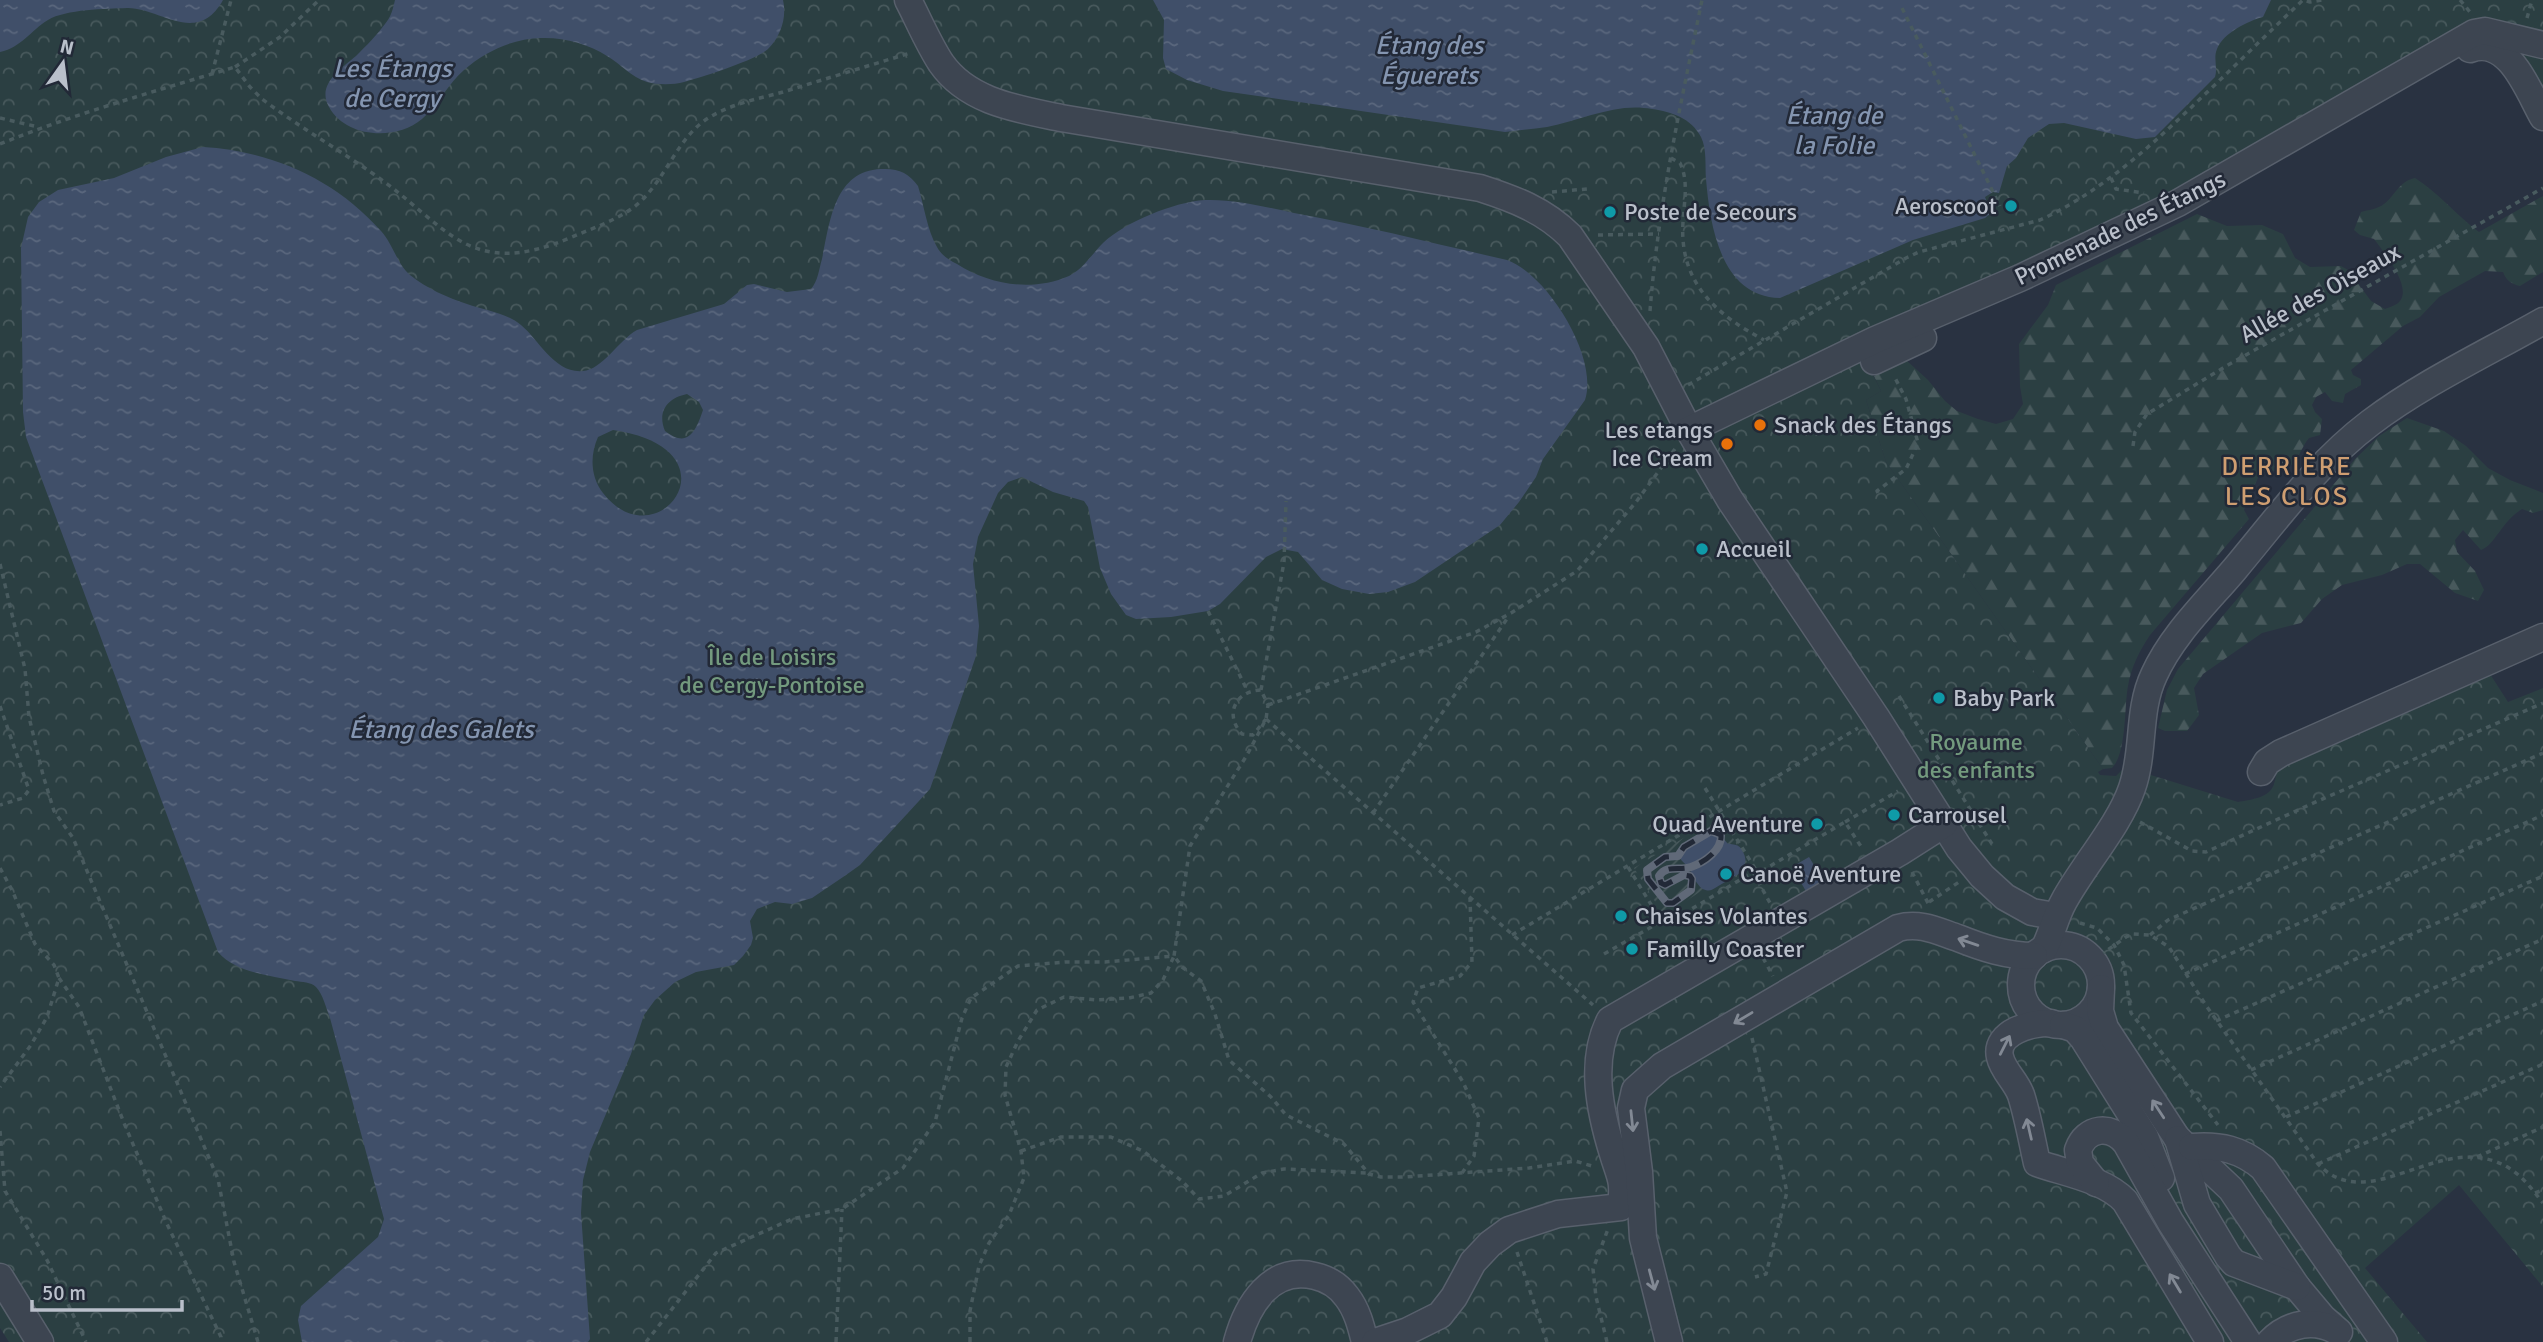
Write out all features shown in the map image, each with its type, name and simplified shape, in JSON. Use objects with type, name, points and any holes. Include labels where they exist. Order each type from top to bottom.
[{"type":"street","points":[[908,0],[931,47],[950,74],[973,92],[998,104],[1450,181],[1480,188],[1534,208],[1554,220],[1570,236],[1647,348],[1689,430],[1730,500],[1877,717],[1976,870],[1994,889],[2024,909],[2061,911]]},
{"type":"street","name":"Promenade des Étangs","points":[[1689,430],[1875,340],[2020,278],[2178,203],[2474,33],[2485,31],[2543,45]]},
{"type":"street","name":"Promenade des Étangs","points":[[1879,359],[2191,208],[2470,49],[2485,46],[2506,56],[2543,117]]},
{"type":"street","points":[[2216,1291],[2213,1264],[2162,1180],[2138,1125],[2078,1032],[2039,1018],[2031,1011],[2023,996],[2023,975],[2039,953],[2131,791],[2139,764],[2145,699],[2162,659],[2185,626],[2338,450],[2385,412],[2543,321]]},
{"type":"street","points":[[2260,772],[2267,762],[2281,753],[2543,637]]},
{"type":"street","points":[[1375,1342],[1408,1331],[1440,1315],[1474,1262],[1490,1244],[1509,1230],[1558,1214],[1620,1207],[1623,1184],[1603,1114],[1599,1084],[1600,1048],[1610,1020],[1944,824]]},
{"type":"street","points":[[2061,911],[2068,937],[2098,971],[2101,988],[2100,1011],[2105,1028],[2185,1142],[2231,1189],[2297,1287],[2323,1318],[2345,1337]]},
{"type":"street","points":[[1669,1342],[1644,1248],[1631,1108],[1635,1090],[1653,1073],[1898,928],[1930,928],[2004,953],[2039,953],[2060,946],[2085,955]]},
{"type":"street","points":[[2101,988],[2096,1004],[2076,1022],[2035,1023],[2018,1029],[2006,1040],[1999,1056],[2021,1094],[2037,1163],[2096,1183],[2121,1197],[2131,1209],[2210,1342]]},
{"type":"street","points":[[2096,1183],[2080,1163],[2078,1150],[2087,1136],[2094,1131],[2104,1130],[2121,1137],[2126,1143],[2171,1223],[2248,1342]]},
{"type":"street","points":[[2185,1142],[2197,1204],[2228,1256],[2234,1263],[2297,1287]]},
{"type":"street","points":[[2185,1142],[2224,1146],[2243,1154],[2263,1168],[2384,1342]]},
{"type":"street","points":[[1237,1342],[1251,1306],[1266,1288],[1281,1277],[1300,1274],[1321,1277],[1341,1290],[1357,1313],[1365,1342]]},
{"type":"street","points":[[0,1277],[40,1342]]},
{"type":"street","points":[[2270,1342],[2285,1330],[2300,1325],[2317,1324],[2345,1337]]},
{"type":"path","points":[[212,74],[231,0]]},
{"type":"path","points":[[0,144],[128,98],[235,67],[280,37],[319,0]]},
{"type":"path","points":[[1647,348],[1654,258],[1674,137],[1702,0]]},
{"type":"path","points":[[1672,395],[1906,258],[2055,214],[2111,178],[2150,147],[2303,0],[2322,0]]},
{"type":"path","points":[[1902,8],[2000,206]]},
{"type":"path","points":[[235,67],[262,99],[373,173],[455,238],[485,251],[510,254],[524,253],[559,242],[630,210],[649,193],[695,129],[715,115],[746,103],[931,47]]},
{"type":"path","points":[[0,118],[40,128]]},
{"type":"path","points":[[1671,158],[1680,163],[1686,179],[1682,236],[1694,281],[1718,312],[1764,340]]},
{"type":"path","points":[[2111,178],[2116,189]]},
{"type":"path","name":"Allée des Oiseaux","points":[[2133,446],[2135,432],[2141,419],[2147,414],[2228,365],[2543,188]]},
{"type":"path","points":[[1534,208],[1542,193],[1587,189]]},
{"type":"path","points":[[1570,236],[1659,234]]},
{"type":"path","points":[[1878,493],[1877,491],[1906,469],[1918,443],[1906,399],[1879,359]]},
{"type":"path","points":[[1268,705],[1476,632],[1577,571],[1636,502],[1689,430]]},
{"type":"path","points":[[970,1342],[970,1311],[979,1266],[989,1242],[1009,1215],[1024,1178],[1021,1151],[1005,1095],[1006,1066],[1037,1010],[1064,997],[1097,1000],[1129,998],[1151,993],[1163,980],[1174,956],[1190,846],[1247,755],[1266,719],[1268,705],[1261,690],[1284,562],[1286,501]]},
{"type":"path","points":[[0,564],[25,669],[29,717],[54,811],[74,838],[218,1178],[234,1262],[258,1342]]},
{"type":"path","points":[[1208,611],[1247,690]]},
{"type":"path","points":[[1373,813],[1511,613]]},
{"type":"path","points":[[1261,690],[1247,690],[1238,698],[1234,714],[1236,728],[1242,734],[1253,735],[1266,719]]},
{"type":"path","points":[[1899,696],[1992,844]]},
{"type":"path","points":[[2121,811],[2192,851],[2206,852],[2309,804],[2543,703]]},
{"type":"path","points":[[0,706],[29,790],[23,798],[0,805]]},
{"type":"path","points":[[1512,935],[1877,717]]},
{"type":"path","points":[[1266,719],[1610,1020]]},
{"type":"path","points":[[2150,935],[2168,920],[2543,752]]},
{"type":"path","points":[[1604,954],[1660,922],[1662,924],[1675,919],[1754,871],[1759,872],[1916,780]]},
{"type":"path","points":[[1705,788],[1780,920]]},
{"type":"path","points":[[2185,974],[2543,815]]},
{"type":"path","points":[[1845,822],[1874,867]]},
{"type":"path","points":[[1628,867],[1660,922]]},
{"type":"path","points":[[0,868],[35,944],[54,965],[59,978],[79,1007],[124,1123],[221,1342]]},
{"type":"path","points":[[1929,902],[1976,870]]},
{"type":"path","points":[[2216,1021],[2543,876]]},
{"type":"path","points":[[1462,1173],[1474,1156],[1479,1118],[1443,1047],[1413,1002],[1418,988],[1460,976],[1472,962],[1470,898]]},
{"type":"path","points":[[2061,911],[2097,928],[2114,945],[2124,965],[2131,1013],[2219,1126]]},
{"type":"path","points":[[2085,955],[2114,945],[2133,934],[2150,935],[2169,947],[2216,1021],[2318,1164],[2338,1180],[2358,1184],[2442,1159],[2475,1158],[2509,1168],[2543,1203]]},
{"type":"path","points":[[2251,1070],[2543,939]]},
{"type":"path","points":[[1759,951],[1776,981]]},
{"type":"path","points":[[1174,956],[1182,967],[1201,981],[1230,1060],[1271,1097],[1286,1115],[1344,1144],[1369,1174]]},
{"type":"path","points":[[648,1342],[716,1253],[792,1219],[842,1209],[903,1168],[935,1122],[962,1018],[971,998],[1017,966],[1174,956]]},
{"type":"path","points":[[0,1087],[31,1045],[47,1017],[59,978]]},
{"type":"path","points":[[2286,1117],[2543,1001]]},
{"type":"path","points":[[1742,1018],[1751,1032],[1787,1192],[1766,1274],[1755,1277]]},
{"type":"path","points":[[2318,1164],[2543,1064]]},
{"type":"path","points":[[2475,1158],[2543,1127]]},
{"type":"path","points":[[0,1131],[5,1191],[47,1260],[86,1342]]},
{"type":"path","points":[[1021,1151],[1061,1137],[1111,1137],[1143,1151],[1182,1181],[1199,1199],[1224,1196],[1262,1173],[1284,1169],[1405,1177],[1575,1161],[1605,1170],[1623,1184]]},
{"type":"path","points":[[2535,1193],[2543,1190]]},
{"type":"path","points":[[836,1342],[842,1209]]},
{"type":"path","points":[[1607,1342],[1593,1269],[1607,1234],[1613,1209]]},
{"type":"path","points":[[1509,1230],[1547,1342]]},
{"type":"green space","name":"Île de Loisirs de Cergy-Pontoise","points":[[0,0],[2543,0],[2543,97],[2487,39],[1863,355],[1881,391],[1866,400],[1886,462],[2103,769],[2098,772],[2100,775],[2116,776],[2125,767],[2238,802],[2259,798],[2272,789],[2279,767],[2490,674],[2508,702],[2543,688],[2543,1287],[2459,1185],[2365,1268],[2427,1342],[9,1342],[0,1328]]},
{"type":"green space","points":[[2415,178],[2479,232],[2543,196],[2543,272],[2520,286],[2509,281],[2503,272],[2485,271],[2439,297],[2420,317],[2403,326],[2351,370],[2353,375],[2361,379],[2361,385],[2345,394],[2343,403],[2332,401],[2325,392],[2316,397],[2312,405],[2322,419],[2320,435],[2309,438],[2295,461],[2288,467],[2259,475],[2244,510],[2249,519],[2150,635],[2143,647],[2129,679],[2120,752],[2112,768],[2103,769],[1886,462],[1866,400],[1881,391],[1874,376],[1906,360],[1957,411],[1996,424],[2013,419],[2023,404],[2019,344],[2048,305],[2056,285],[2197,214],[2227,226],[2262,225],[2283,234],[2295,258],[2310,267],[2341,266],[2348,270],[2371,301],[2385,309],[2395,305],[2403,295],[2399,278],[2374,239],[2354,230],[2361,212],[2382,206],[2405,182]]},
{"type":"green space","points":[[2407,418],[2444,431],[2466,446],[2488,468],[2543,493],[2543,510],[2533,513],[2522,509],[2509,520],[2491,543],[2481,550],[2463,530],[2455,540],[2457,552],[2475,571],[2484,590],[2478,601],[2455,593],[2420,564],[2407,564],[2382,575],[2342,585],[2322,599],[2301,623],[2262,633],[2203,674],[2194,688],[2199,715],[2187,731],[2165,731],[2158,728],[2167,690],[2178,669],[2355,459],[2379,436]]},
{"type":"green space","points":[[1720,816],[1748,866],[1721,882],[1718,880],[1667,914],[1661,911],[1634,868]]},
{"type":"water","points":[[0,0],[223,0],[213,14],[202,21],[190,23],[127,8],[86,10],[56,16],[20,43],[0,52]]},
{"type":"water","name":"Les Étangs de Cergy","points":[[395,0],[783,0],[784,13],[776,38],[762,53],[728,68],[675,84],[656,84],[641,80],[612,59],[576,42],[549,38],[520,41],[500,47],[472,63],[428,113],[411,126],[399,131],[372,133],[347,125],[337,117],[329,107],[326,91],[332,77],[364,48],[387,21]]},
{"type":"water","name":"Étang de la Folie","points":[[1153,0],[2271,0],[2263,17],[2243,25],[2220,43],[2216,52],[2215,77],[2155,137],[2136,139],[2064,123],[2049,124],[2028,138],[2016,158],[2007,166],[1999,193],[1993,192],[1985,197],[1991,213],[1985,218],[1913,240],[1780,298],[1760,295],[1744,286],[1722,256],[1711,217],[1703,142],[1697,130],[1680,117],[1652,109],[1626,108],[1547,127],[1505,132],[1223,91],[1187,80],[1166,69],[1163,58],[1164,20]]},
{"type":"water","name":"Étang des Galets","points":[[203,147],[253,154],[301,171],[343,196],[363,213],[385,236],[402,265],[416,280],[452,299],[515,321],[528,331],[556,362],[573,370],[583,371],[597,366],[637,330],[724,304],[747,285],[754,284],[787,292],[811,289],[818,275],[832,215],[844,189],[853,179],[865,172],[887,169],[902,172],[918,186],[931,233],[943,255],[983,277],[1012,284],[1041,284],[1069,276],[1112,235],[1124,228],[1165,209],[1205,200],[1261,206],[1507,260],[1538,282],[1567,320],[1584,363],[1587,383],[1585,400],[1543,459],[1536,477],[1519,502],[1500,525],[1415,582],[1388,592],[1369,594],[1342,589],[1322,580],[1298,552],[1282,549],[1266,557],[1220,604],[1208,611],[1136,619],[1126,615],[1111,594],[1100,568],[1088,507],[1084,501],[1053,492],[1022,477],[1008,482],[998,493],[978,537],[973,564],[979,626],[976,656],[930,789],[860,865],[846,875],[812,898],[792,904],[775,902],[757,909],[750,921],[753,938],[751,945],[734,965],[696,972],[675,982],[655,1000],[644,1015],[631,1054],[590,1152],[583,1180],[581,1213],[590,1339],[588,1342],[302,1342],[298,1320],[301,1306],[378,1237],[384,1219],[330,1018],[321,993],[314,985],[243,969],[218,952],[26,437],[23,412],[21,248],[28,217],[39,202],[58,190],[114,178],[166,157]],"holes":[[[687,394],[699,402],[703,410],[694,431],[685,438],[680,438],[665,431],[662,418],[669,402]],[[613,430],[652,441],[674,458],[681,477],[677,495],[664,509],[646,515],[624,511],[603,493],[594,473],[594,451],[598,437]]]},
{"type":"water","points":[[1809,857],[1825,883],[1807,893],[1792,867]]},
{"type":"waterway","points":[[1710,839],[1722,853],[1733,855],[1735,860],[1733,865],[1708,880],[1701,871],[1712,860],[1703,850],[1692,856],[1689,853],[1710,839]]},
{"type":"railway","points":[[1711,831],[1721,835],[1719,846],[1712,855],[1691,867],[1669,869],[1659,876],[1661,883],[1665,885],[1684,875],[1692,879],[1691,890],[1673,903],[1667,903],[1648,879],[1647,870],[1665,857],[1678,856],[1684,847],[1711,831]]},
{"type":"place","name":"Aeroscoot","points":[[2011,206]]},
{"type":"place","name":"Poste de Secours","points":[[1610,212]]},
{"type":"place","name":"Snack des Étangs","points":[[1760,425]]},
{"type":"place","name":"Les etangs Ice Cream","points":[[1727,444]]},
{"type":"place","name":"Accueil","points":[[1702,549]]},
{"type":"place","name":"Baby Park","points":[[1939,698]]},
{"type":"place","name":"Carrousel","points":[[1894,815]]},
{"type":"place","name":"Quad Aventure","points":[[1817,824]]},
{"type":"place","name":"Canoë Aventure","points":[[1726,874]]},
{"type":"place","name":"Chaises Volantes","points":[[1621,916]]},
{"type":"place","name":"Familly Coaster","points":[[1632,949]]},
{"type":"district","name":"DERRIÈRE LES CLOS","points":[[2287,482]]},
{"type":"water label","name":"Étang des Éguerets","points":[[1429,61]]},
{"type":"park label","name":"Royaume des enfants","points":[[1976,756]]}]
